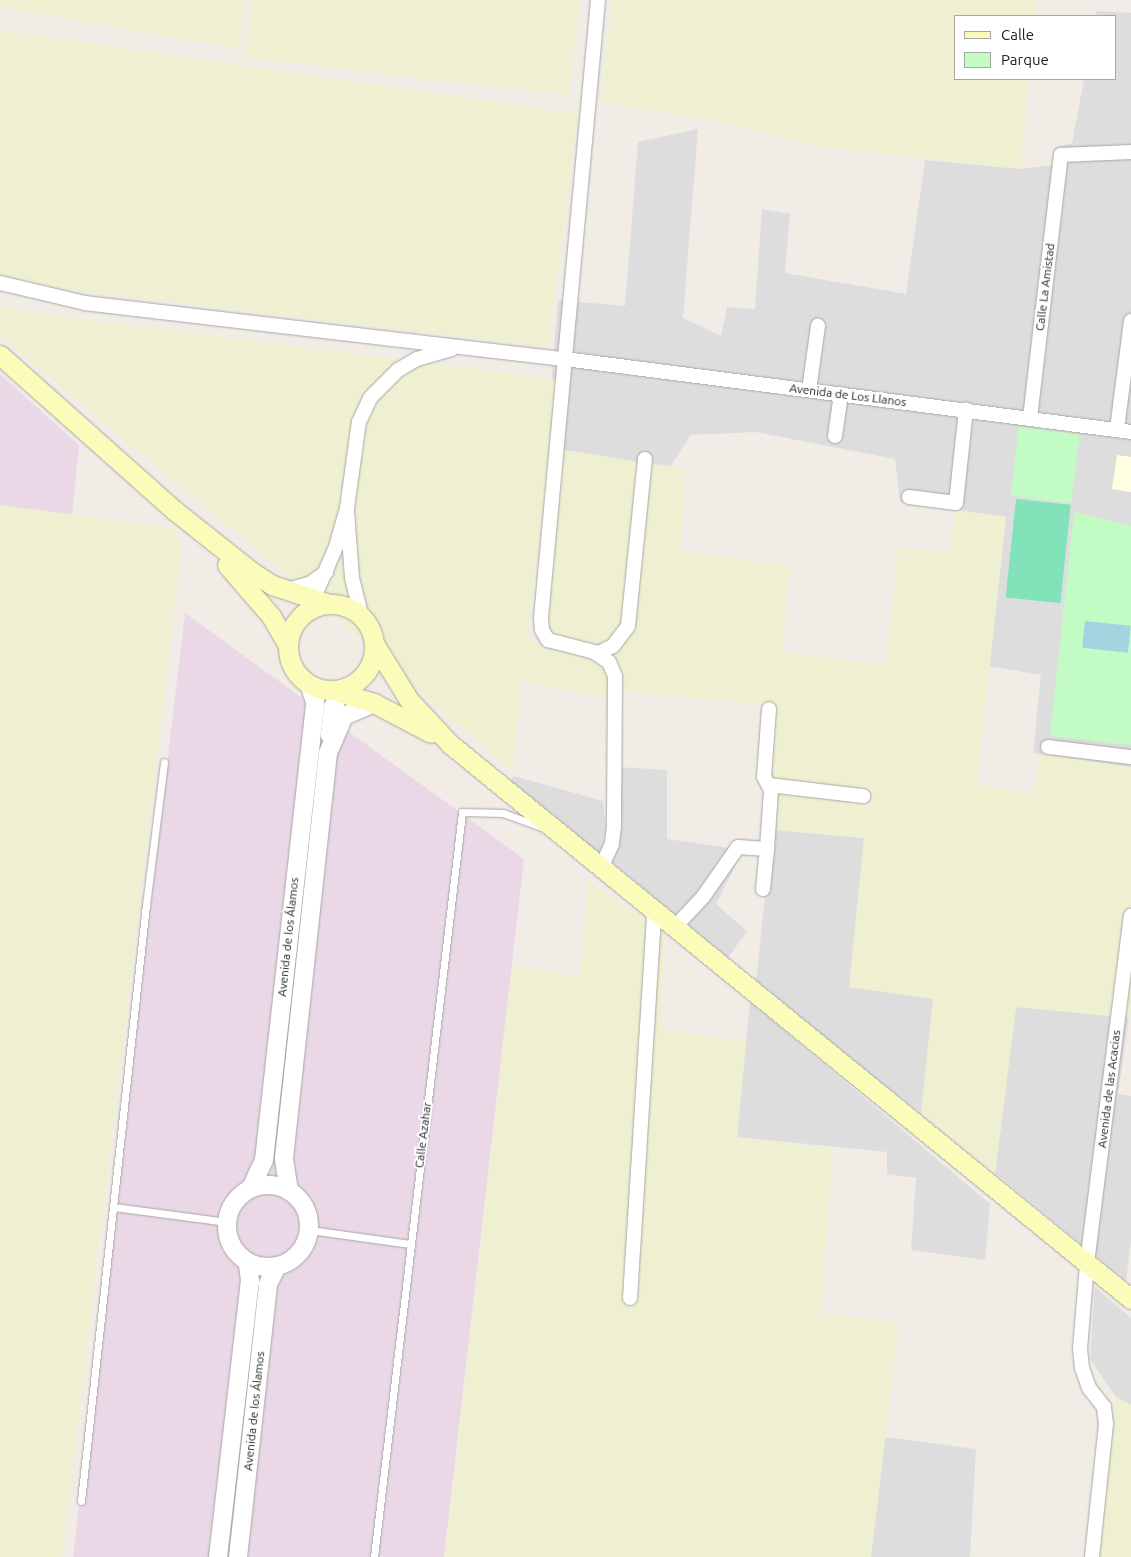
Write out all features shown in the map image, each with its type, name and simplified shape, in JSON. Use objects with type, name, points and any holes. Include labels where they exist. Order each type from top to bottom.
[{"type":"main road","points":[[0,355],[174,510],[252,572],[285,590],[317,604],[350,607],[361,614],[368,623],[375,646],[409,700],[450,744],[1131,1299]]},
{"type":"main road","points":[[174,510],[244,583],[271,616],[288,646],[294,668],[309,684],[338,690],[374,703],[450,744]]},
{"type":"main road","points":[[288,646],[294,625],[317,604]]},
{"type":"main road","points":[[338,690],[363,677],[372,662],[375,646]]},
{"type":"street","points":[[598,0],[542,630],[548,640],[597,654],[609,662],[615,676],[614,827],[612,844],[601,868]]},
{"type":"street","name":"Calle La Amistad","points":[[1030,418],[1061,155],[1131,152]]},
{"type":"street","points":[[0,284],[85,303],[468,348]]},
{"type":"street","points":[[1117,429],[1131,321]]},
{"type":"street","points":[[809,390],[818,326]]},
{"type":"street","points":[[317,604],[346,508],[359,422],[370,398],[398,370],[417,359],[443,350],[468,348]]},
{"type":"street","name":"Avenida de Los Llanos","points":[[468,348],[1131,432]]},
{"type":"street","points":[[835,436],[841,394]]},
{"type":"street","points":[[909,497],[956,504],[966,410]]},
{"type":"street","points":[[597,654],[613,646],[628,626],[645,459]]},
{"type":"street","points":[[346,508],[352,578],[361,614]]},
{"type":"street","points":[[285,590],[312,583],[328,570]]},
{"type":"street","name":"Avenida de los Álamos","points":[[251,1188],[264,1160],[315,702],[309,684]]},
{"type":"street","name":"Avenida de los Álamos","points":[[289,1191],[284,1158],[333,707],[338,690]]},
{"type":"street","name":"Avenida de los Álamos","points":[[328,753],[344,716],[374,703]]},
{"type":"street","points":[[763,889],[771,790],[764,777],[769,710]]},
{"type":"street","points":[[1048,746],[1131,757]]},
{"type":"street","points":[[768,785],[863,796]]},
{"type":"street","points":[[674,928],[703,897],[738,847],[767,849]]},
{"type":"street","points":[[630,1298],[654,912]]},
{"type":"street","name":"Avenida de las Acacias","points":[[1092,1557],[1106,1424],[1104,1407],[1089,1388],[1082,1368],[1080,1349],[1087,1263],[1131,916]]},
{"type":"street","points":[[278,1186],[289,1191],[299,1198],[307,1212],[310,1230],[298,1255],[277,1266],[261,1268],[248,1265],[230,1242],[228,1222],[231,1209],[251,1188],[278,1186]]},
{"type":"street","name":"Avenida de los Álamos","points":[[218,1557],[250,1281],[248,1265]]},
{"type":"street","name":"Avenida de los Álamos","points":[[238,1557],[268,1284],[277,1266]]},
{"type":"lane","points":[[81,1501],[164,762]]},
{"type":"lane","name":"Calle Azahar","points":[[374,1557],[462,812],[503,813],[558,832]]},
{"type":"lane","points":[[114,1207],[228,1222]]},
{"type":"lane","points":[[310,1230],[410,1244]]},
{"type":"shaded area","points":[[0,0],[246,0],[240,49],[0,7]]},
{"type":"shaded area","points":[[252,0],[580,0],[569,95],[245,58]]},
{"type":"shaded area","points":[[612,0],[1037,0],[1036,15],[954,15],[954,80],[1029,80],[1020,169],[827,148],[710,120],[601,102]]},
{"type":"shaded area","points":[[1096,11],[1131,13],[1131,767],[1033,753],[1041,675],[989,666],[1006,517],[900,502],[895,459],[755,432],[691,435],[670,467],[546,447],[558,300],[625,306],[638,142],[698,129],[683,318],[721,336],[727,307],[755,309],[762,209],[790,214],[785,273],[906,294],[925,160],[1020,169],[1053,165],[1056,147],[1072,143],[1084,80],[1116,80],[1116,15],[1096,15]]},
{"type":"shaded area","points":[[0,30],[578,114],[548,347],[64,289],[0,276]]},
{"type":"shaded area","points":[[0,305],[43,314],[558,380],[527,640],[598,662],[609,675],[609,699],[522,680],[512,771],[270,560],[0,336]]},
{"type":"shaded area","points":[[0,374],[79,445],[72,515],[0,505]]},
{"type":"shaded area","points":[[564,450],[640,462],[627,617],[616,639],[603,647],[552,633],[549,612]]},
{"type":"shaded area","points":[[1117,455],[1131,457],[1131,492],[1112,489]]},
{"type":"shaded area","points":[[649,463],[685,468],[681,551],[789,566],[782,652],[886,665],[898,547],[949,553],[955,510],[1006,517],[977,784],[1033,795],[1040,754],[1131,767],[1131,1018],[1016,1007],[995,1173],[921,1113],[933,999],[849,987],[864,838],[772,829],[776,792],[773,777],[776,706],[620,691],[609,654],[632,635]]},
{"type":"shaded area","points":[[0,505],[172,528],[182,545],[62,1557],[0,1557]]},
{"type":"shaded area","points":[[185,613],[524,859],[444,1557],[73,1557]]},
{"type":"shaded area","points":[[618,767],[667,770],[667,839],[743,850],[716,904],[747,931],[728,958],[613,863]]},
{"type":"shaded area","points":[[514,776],[603,801],[606,830],[600,855],[509,782]]},
{"type":"shaded area","points":[[772,830],[864,838],[934,999],[921,1113],[831,1045],[756,981]]},
{"type":"shaded area","points":[[588,880],[665,934],[660,1030],[746,1041],[737,1137],[833,1149],[821,1314],[899,1322],[871,1557],[445,1557],[512,966],[580,976]]},
{"type":"shaded area","points":[[750,1001],[990,1204],[985,1260],[911,1250],[916,1178],[887,1174],[887,1152],[737,1137]]},
{"type":"shaded area","points":[[1016,1007],[1129,1017],[1118,1094],[1131,1096],[1131,1240],[1126,1281],[995,1173]]},
{"type":"shaded area","points":[[1095,1287],[1131,1318],[1131,1405],[1116,1397],[1090,1359]]},
{"type":"shaded area","points":[[1116,1397],[1131,1405],[1131,1557],[1099,1557]]},
{"type":"shaded area","points":[[885,1437],[976,1449],[970,1557],[871,1557]]},
{"type":"green space","points":[[1019,427],[1080,434],[1071,503],[1011,495]]},
{"type":"green space","points":[[1016,499],[1071,505],[1060,603],[1006,597]]},
{"type":"green space","points":[[1074,512],[1131,526],[1131,745],[1050,736]]},
{"type":"water","points":[[1085,621],[1131,626],[1128,653],[1082,648]]}]
